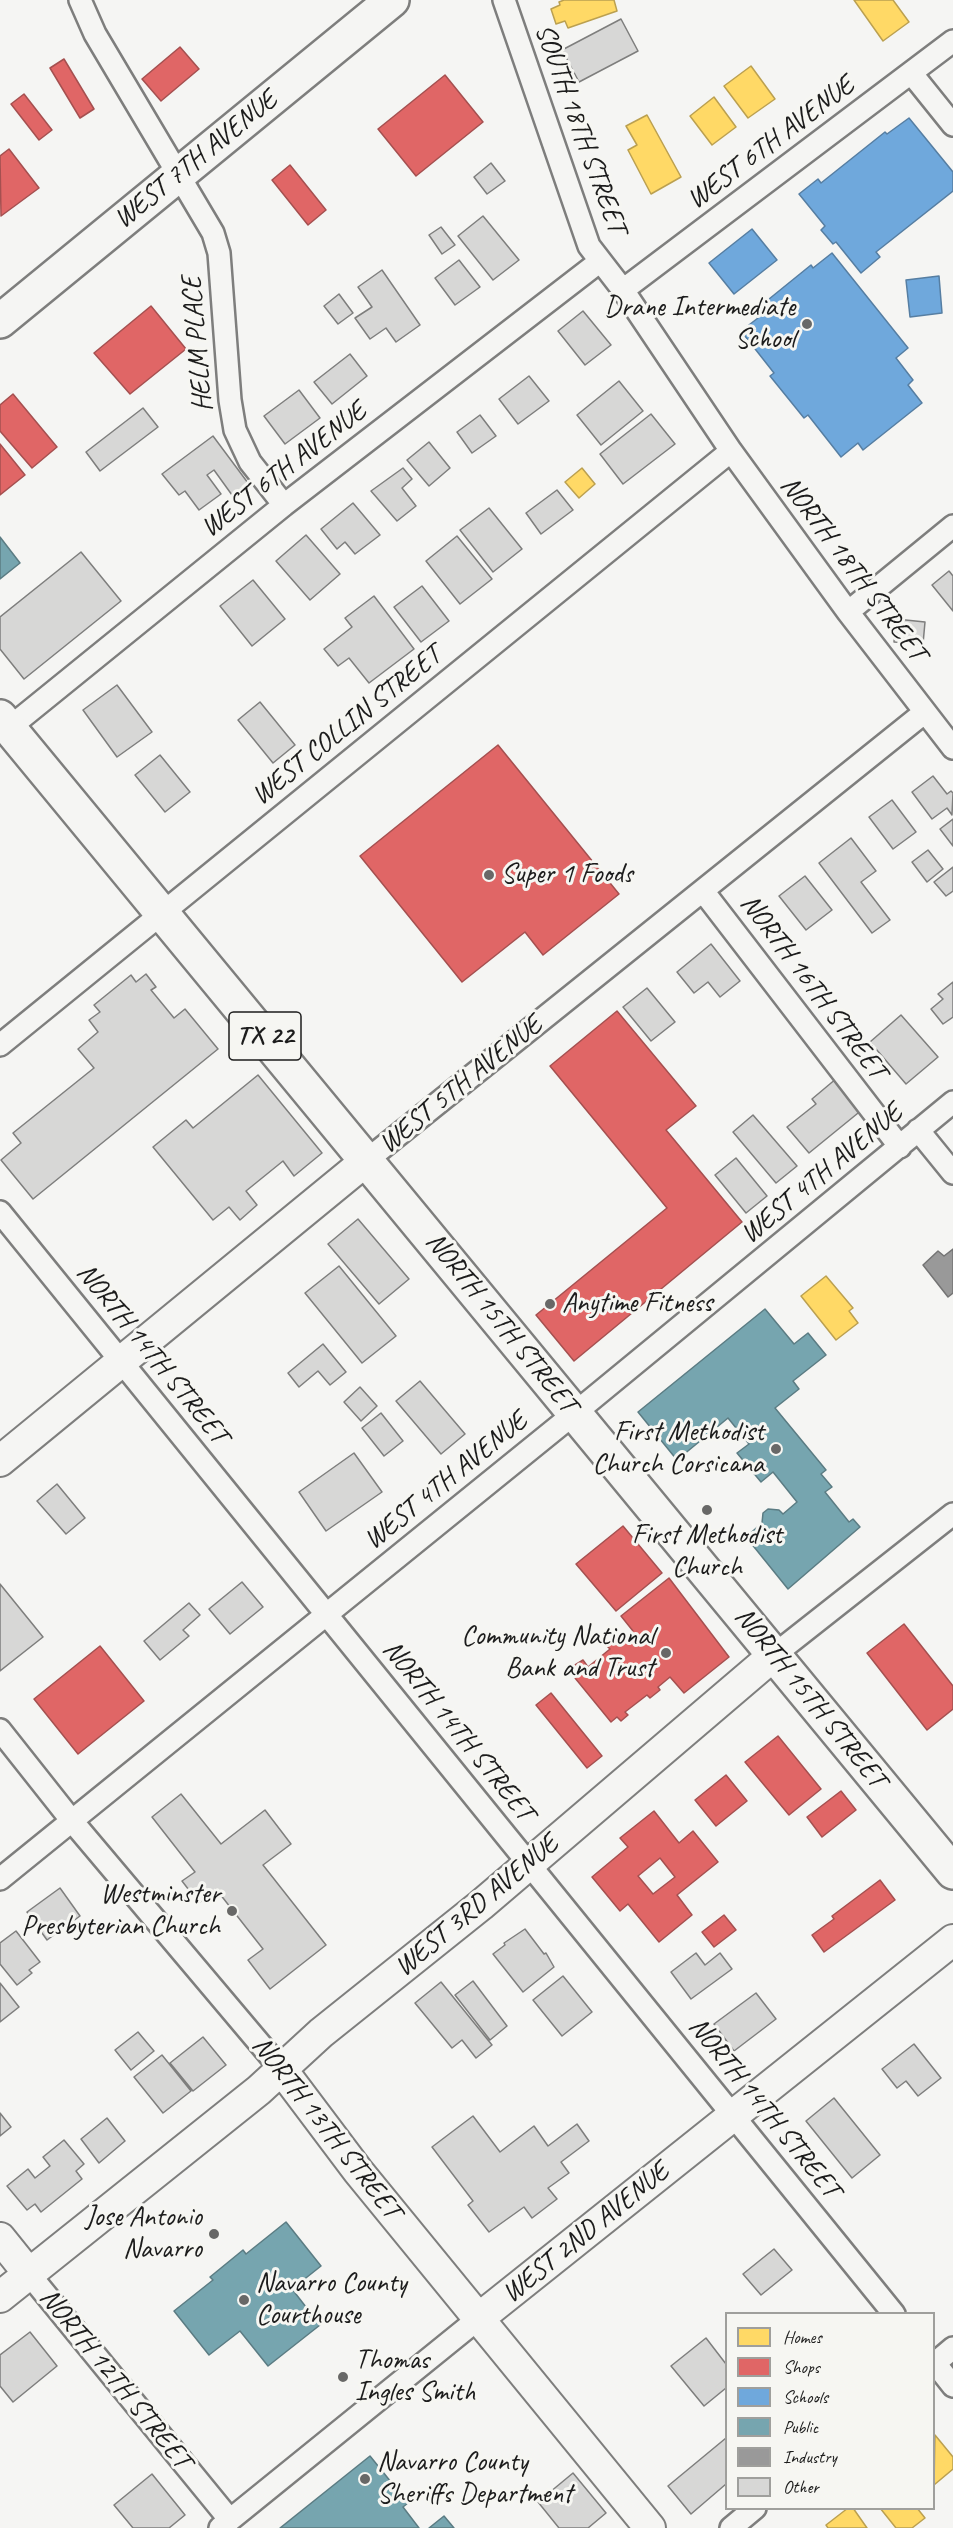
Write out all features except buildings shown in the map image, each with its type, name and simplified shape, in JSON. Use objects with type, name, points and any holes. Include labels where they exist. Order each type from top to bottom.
[{"type":"main road","name":"WEST 7TH AVENUE","points":[[0,321],[392,0]]},
{"type":"main road","name":"TX 22","points":[[5,723],[163,912]]},
{"type":"main road","name":"NORTH 15TH STREET","points":[[163,912],[953,1872]]},
{"type":"street","name":"HELM PLACE","points":[[80,0],[94,34],[213,233],[219,253],[230,400],[235,430],[250,462],[284,505]]},
{"type":"street","name":"SOUTH 18TH STREET","points":[[504,0],[589,246],[599,262],[623,290],[731,451]]},
{"type":"street","name":"WEST 6TH AVENUE","points":[[623,290],[953,41]]},
{"type":"street","points":[[912,74],[953,125]]},
{"type":"street","name":"WEST 6TH AVENUE","points":[[5,723],[599,262]]},
{"type":"street","name":"NORTH 18TH STREET","points":[[731,451],[848,612],[953,748]]},
{"type":"street","name":"WEST COLLIN STREET","points":[[0,1045],[731,451]]},
{"type":"street","points":[[848,612],[953,526]]},
{"type":"street","name":"WEST 5TH AVENUE","points":[[0,1461],[367,1160],[925,712]]},
{"type":"street","name":"NORTH 16TH STREET","points":[[703,891],[900,1148]]},
{"type":"street","name":"WEST 4TH AVENUE","points":[[0,1879],[575,1413],[900,1148],[953,1102]]},
{"type":"street","points":[[918,1130],[953,1173]]},
{"type":"street","name":"NORTH 14TH STREET","points":[[0,1212],[893,2312]]},
{"type":"street","name":"WEST 3RD AVENUE","points":[[0,2297],[282,2070],[321,2033],[529,1863],[774,1655],[953,1514]]},
{"type":"street","name":"NORTH 13TH STREET","points":[[0,1730],[72,1821],[282,2070],[358,2171],[650,2528]]},
{"type":"street","name":"WEST 2ND AVENUE","points":[[225,2524],[953,1940]]},
{"type":"street","name":"NORTH 12TH STREET","points":[[0,2238],[225,2524]]},
{"type":"street","points":[[935,2362],[953,2348]]},
{"type":"street","points":[[935,2364],[953,2386]]},
{"type":"street","points":[[731,2528],[753,2510]]},
{"type":"place","name":"Drane Intermediate School","points":[[807,324]]},
{"type":"place","name":"Super 1 Foods","points":[[489,875]]},
{"type":"place","name":"Anytime Fitness","points":[[550,1304]]},
{"type":"place","name":"First Methodist Church Corsicana","points":[[776,1449]]},
{"type":"place","name":"First Methodist Church","points":[[707,1510]]},
{"type":"place","name":"Community National Bank and Trust","points":[[666,1653]]},
{"type":"place","name":"Westminster Presbyterian Church","points":[[232,1911]]},
{"type":"place","name":"Jose Antonio Navarro","points":[[214,2234]]},
{"type":"place","name":"Navarro County Courthouse","points":[[244,2300]]},
{"type":"place","name":"Thomas Ingles Smith","points":[[343,2377]]},
{"type":"place","name":"Navarro County Sheriffs Department","points":[[365,2479]]}]
